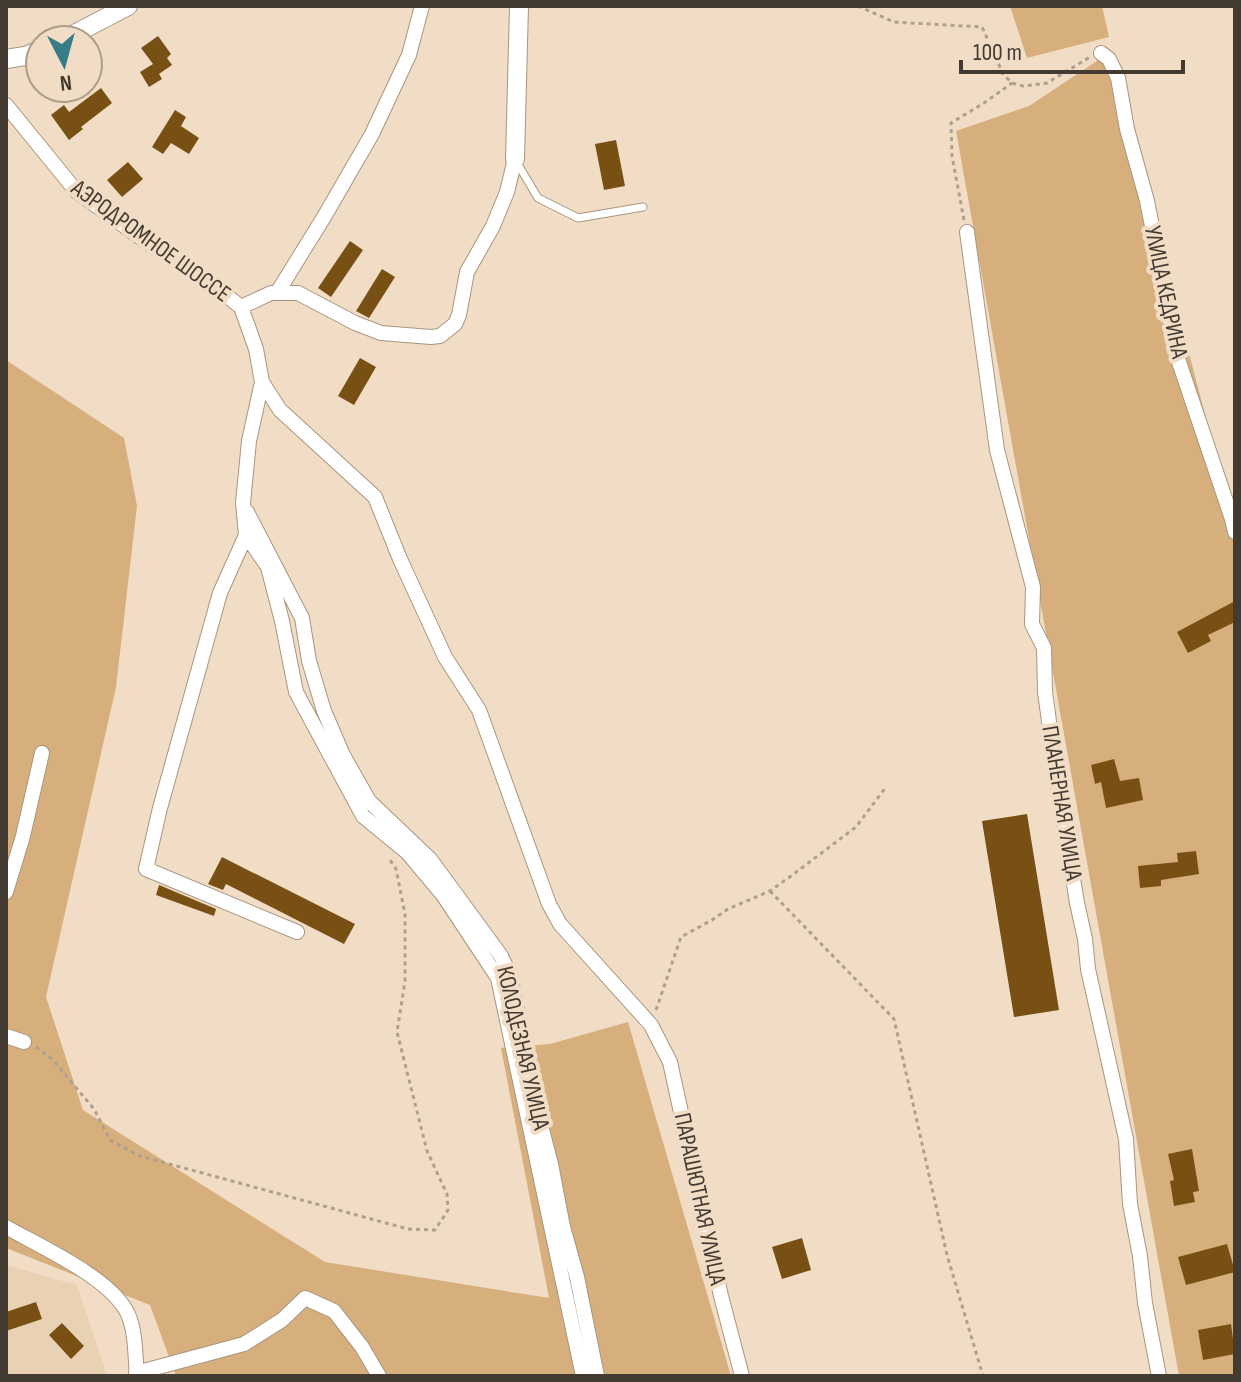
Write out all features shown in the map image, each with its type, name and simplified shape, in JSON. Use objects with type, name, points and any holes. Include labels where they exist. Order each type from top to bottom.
[{"type":"street","points":[[94,24],[128,6]]},
{"type":"street","points":[[277,293],[372,134],[409,55],[422,6]]},
{"type":"street","points":[[241,307],[271,293],[298,293],[381,333],[440,336],[455,324],[467,272],[493,226],[507,192],[515,159],[519,6]]},
{"type":"street","name":"УЛИЦА КЕДРИНА","points":[[1101,53],[1109,59],[1118,78],[1127,129],[1147,201],[1179,362],[1235,532]]},
{"type":"street","name":"АЭРОДРОМНОЕ ШОССЕ","points":[[6,105],[76,191],[148,243],[200,275],[241,307],[256,349],[262,382],[249,441],[243,503],[246,535],[268,567],[296,692],[363,816]]},
{"type":"street","name":"ПЛАНЕРНАЯ УЛИЦА","points":[[967,232],[997,450],[1033,587],[1032,624],[1044,648],[1045,692],[1060,796],[1088,969],[1126,1139],[1130,1204],[1159,1376]]},
{"type":"street","name":"ПАРАШЮТНАЯ УЛИЦА","points":[[262,382],[280,410],[375,497],[445,657],[479,710],[549,904],[560,924],[651,1025],[670,1062],[721,1296],[742,1376]]},
{"type":"street","name":"КОЛОДЕЗНАЯ УЛИЦА","points":[[243,503],[302,618],[309,661],[324,711],[343,755],[369,801],[430,859],[501,956],[510,975],[536,1107],[597,1376]]},
{"type":"street","name":"АЭРОДРОМНОЕ ШОССЕ","points":[[246,535],[220,593],[146,869],[297,932]]},
{"type":"street","points":[[6,892],[23,836],[42,753]]},
{"type":"street","name":"КОЛОДЕЗНАЯ УЛИЦА","points":[[363,816],[407,852],[443,895],[498,978],[583,1376]]},
{"type":"street","points":[[6,1036],[24,1042]]},
{"type":"street","points":[[6,1227],[97,1279],[114,1294],[127,1313],[134,1334],[136,1375],[244,1344],[282,1320],[305,1298],[334,1311],[362,1347],[379,1376]]},
{"type":"lane","points":[[515,159],[538,198],[578,218],[643,207]]},
{"type":"path","points":[[858,6],[894,22],[982,27],[1003,74],[1012,83],[1023,86],[1047,83],[1101,53]]},
{"type":"path","points":[[967,232],[952,156],[951,123],[1012,83]]},
{"type":"path","points":[[651,1025],[681,937],[728,909],[770,891],[856,827],[886,787]]},
{"type":"path","points":[[24,1042],[52,1059],[94,1109],[110,1140],[140,1156],[408,1229],[435,1230],[448,1210],[447,1194],[427,1151],[397,1032],[405,981],[405,914],[396,869],[387,855]]},
{"type":"path","points":[[770,891],[894,1019],[947,1255],[983,1376]]},
{"type":"shaded area","points":[[1010,6],[1102,6],[1109,37],[1027,58]]},
{"type":"shaded area","points":[[1103,57],[1119,86],[1235,529],[1235,1376],[1179,1376],[956,131],[1029,106]]},
{"type":"shaded area","points":[[6,360],[124,438],[137,506],[116,687],[46,997],[83,1110],[325,1262],[549,1298],[501,1048],[550,1044],[628,1022],[731,1376],[176,1376],[150,1305],[6,1248]]},
{"type":"shaded area","points":[[6,1265],[77,1285],[107,1376],[6,1376]]},
{"type":"building","points":[[158,36],[171,54],[167,58],[172,65],[159,74],[162,79],[149,87],[140,72],[153,64],[141,48]]},
{"type":"building","points":[[104,92],[112,103],[69,140],[51,115],[64,105],[69,112],[80,104],[104,104]]},
{"type":"building","points":[[175,110],[186,117],[181,126],[199,138],[189,154],[171,143],[163,154],[152,147]]},
{"type":"building","points":[[616,140],[625,186],[604,190],[595,144]]},
{"type":"building","points":[[128,162],[143,179],[122,197],[107,180]]},
{"type":"building","points":[[350,241],[363,250],[331,297],[318,288]]},
{"type":"building","points":[[382,269],[395,277],[369,318],[356,311]]},
{"type":"building","points":[[360,358],[376,367],[354,405],[338,396]]},
{"type":"building","points":[[1235,601],[1235,622],[1208,635],[1211,641],[1188,653],[1177,632]]},
{"type":"building","points":[[1114,759],[1120,781],[1139,778],[1143,800],[1106,808],[1101,782],[1095,784],[1091,765]]},
{"type":"building","points":[[1027,814],[1059,1010],[1014,1017],[982,821]]},
{"type":"building","points":[[1196,851],[1199,874],[1161,880],[1161,886],[1140,888],[1138,866],[1178,862],[1177,853]]},
{"type":"building","points":[[222,857],[355,924],[344,944],[226,884],[223,890],[208,884]]},
{"type":"building","points":[[159,885],[216,909],[214,916],[156,895]]},
{"type":"building","points":[[1192,1149],[1199,1191],[1193,1192],[1195,1202],[1174,1206],[1170,1181],[1174,1180],[1168,1154]]},
{"type":"building","points":[[802,1238],[811,1270],[782,1279],[772,1247]]},
{"type":"building","points":[[1227,1244],[1235,1272],[1186,1285],[1178,1257]]},
{"type":"building","points":[[36,1302],[42,1319],[6,1331],[6,1312]]},
{"type":"building","points":[[62,1323],[84,1346],[71,1359],[49,1335]]},
{"type":"building","points":[[1231,1324],[1235,1354],[1203,1360],[1198,1330]]}]
